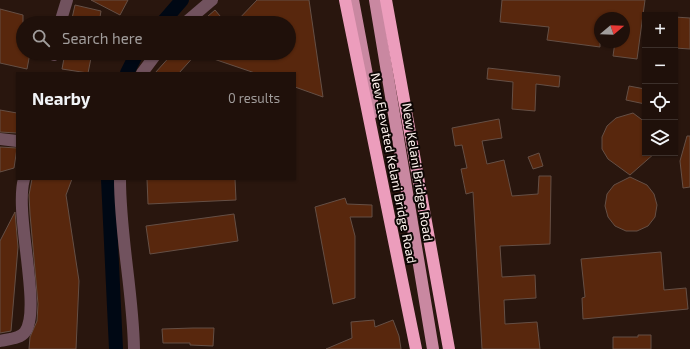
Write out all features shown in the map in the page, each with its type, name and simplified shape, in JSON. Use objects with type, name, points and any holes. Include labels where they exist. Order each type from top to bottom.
[{"type":"highway","name":"New Elevated Kelani Bridge Road","points":[[345,0],[416,347]]},
{"type":"highway","name":"New Elevated Kelani Bridge Road","points":[[386,0],[448,349]]},
{"type":"main road","points":[[353,0],[416,347]]},
{"type":"main road","name":"New Kelani Bridge Road","points":[[375,0],[433,349]]},
{"type":"street","points":[[62,16],[67,0]]},
{"type":"street","points":[[193,16],[212,0]]},
{"type":"street","points":[[143,72],[152,60]]},
{"type":"street","points":[[0,139],[16,141]]},
{"type":"street","points":[[0,341],[21,336],[25,332],[29,321],[29,283],[21,198],[24,180]]},
{"type":"street","points":[[120,180],[120,206],[134,322],[134,349]]},
{"type":"building","points":[[91,0],[128,0],[120,15]]},
{"type":"building","points":[[257,0],[309,0],[323,97],[296,87],[296,72],[252,72],[217,60],[296,60],[296,16],[242,16]]},
{"type":"building","points":[[502,0],[645,0],[643,12],[642,12],[637,59],[613,56],[614,48],[630,48],[630,12],[594,12],[594,46],[547,40],[549,27],[500,22]]},
{"type":"building","points":[[75,5],[101,11],[100,16],[73,16]]},
{"type":"building","points":[[0,9],[23,15],[16,16],[16,60],[29,60],[27,69],[0,63]]},
{"type":"building","points":[[215,10],[220,16],[208,16]]},
{"type":"building","points":[[678,17],[690,18],[690,49],[678,48]]},
{"type":"building","points":[[64,60],[91,60],[88,72],[62,69]]},
{"type":"building","points":[[167,60],[191,60],[180,72],[156,72]]},
{"type":"building","points":[[488,68],[560,76],[559,87],[536,84],[535,111],[512,109],[513,82],[487,79]]},
{"type":"building","points":[[629,86],[642,88],[642,103],[626,100]]},
{"type":"building","points":[[0,110],[16,113],[16,133],[0,132]]},
{"type":"building","points":[[633,113],[642,120],[642,156],[652,156],[630,175],[608,159],[602,149],[602,137],[607,126],[616,118]]},
{"type":"building","points":[[499,119],[502,138],[482,141],[487,164],[504,160],[512,196],[538,194],[539,176],[551,176],[550,244],[500,246],[502,277],[535,275],[536,298],[504,300],[505,324],[537,322],[540,349],[482,349],[473,192],[466,194],[461,169],[467,168],[462,145],[455,146],[452,128]]},
{"type":"building","points":[[687,136],[690,136],[690,187],[683,188],[680,161]]},
{"type":"building","points":[[0,147],[16,148],[14,168],[0,172]]},
{"type":"building","points":[[539,153],[543,166],[533,169],[528,157]]},
{"type":"building","points":[[630,177],[647,185],[654,194],[657,205],[655,217],[648,226],[637,231],[626,231],[615,226],[608,217],[605,206],[607,194],[614,185]]},
{"type":"building","points":[[32,180],[72,180],[66,195],[79,281],[76,349],[29,349],[30,337],[37,321],[38,304],[29,195]]},
{"type":"building","points":[[147,180],[235,180],[236,200],[148,204]]},
{"type":"building","points":[[345,198],[347,204],[372,205],[372,217],[350,217],[355,236],[355,298],[333,304],[315,207]]},
{"type":"building","points":[[15,212],[18,247],[11,331],[0,333],[0,241]]},
{"type":"building","points":[[234,214],[238,241],[150,254],[146,226]]},
{"type":"building","points":[[661,252],[664,290],[686,288],[688,309],[583,319],[582,298],[585,297],[581,259]]},
{"type":"building","points":[[374,320],[375,327],[393,320],[399,336],[401,349],[326,349],[352,338],[351,322]]},
{"type":"building","points":[[214,328],[213,346],[190,345],[190,343],[163,343],[162,329]]},
{"type":"building","points":[[638,335],[651,335],[651,349],[613,349],[613,337],[638,337]]},
{"type":"waterway","points":[[168,16],[182,0]]},
{"type":"waterway","points":[[128,72],[134,60]]},
{"type":"waterway","points":[[108,180],[116,349]]}]
